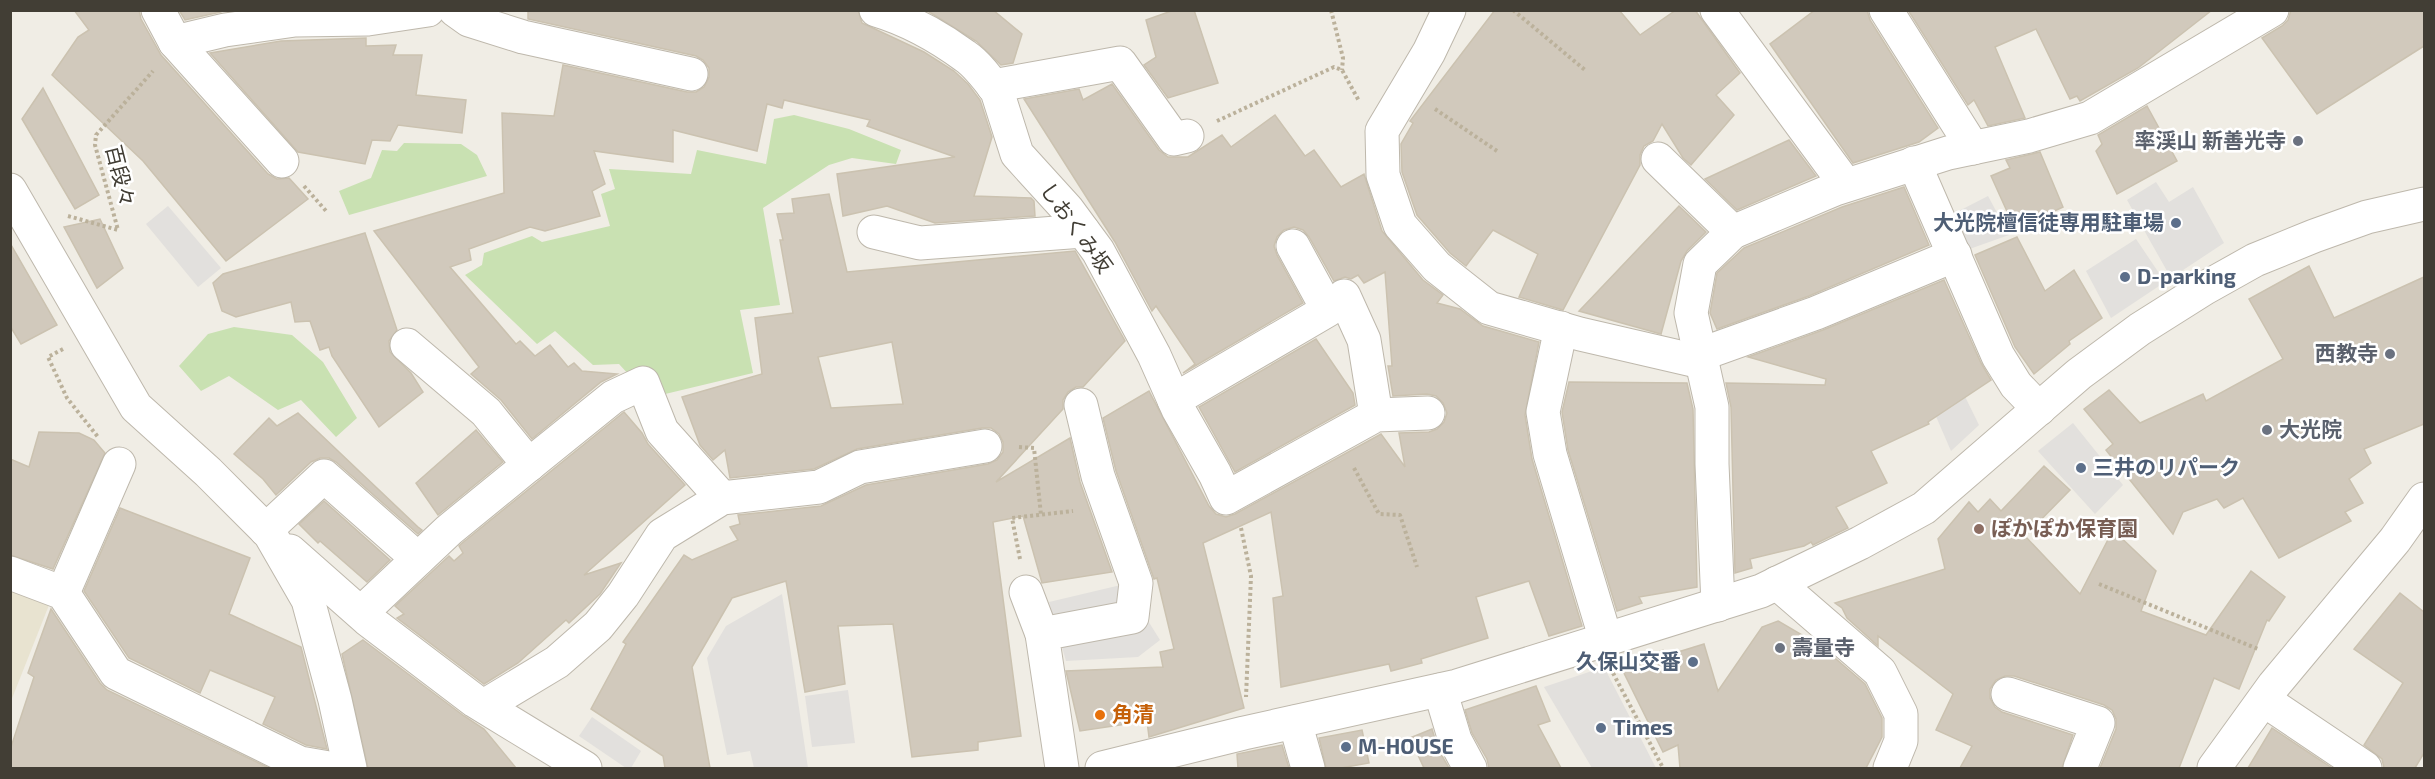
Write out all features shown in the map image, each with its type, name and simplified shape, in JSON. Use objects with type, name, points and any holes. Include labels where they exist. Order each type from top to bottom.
[{"type":"street","points":[[158,10],[175,42],[282,161]]},
{"type":"street","points":[[175,42],[225,30],[295,20],[368,19],[428,10]]},
{"type":"street","points":[[455,10],[469,20],[523,37],[691,74]]},
{"type":"street","name":"しおくみ坂","points":[[876,10],[927,33],[967,57],[997,91],[1017,154],[1053,194],[1098,251],[1125,299],[1174,400],[1226,498]]},
{"type":"street","points":[[1449,10],[1429,52],[1407,90],[1375,123],[1383,175],[1400,225],[1437,267],[1489,308],[1561,328],[1700,358],[1955,255]]},
{"type":"street","points":[[1717,10],[1846,185]]},
{"type":"street","points":[[1886,10],[1973,148]]},
{"type":"street","points":[[1718,605],[1712,407],[1691,313],[1700,264],[1733,232],[1846,185],[1914,163],[2029,136],[2090,118],[2272,10]]},
{"type":"street","points":[[993,86],[1120,63],[1174,139],[1187,136]]},
{"type":"street","points":[[1658,159],[1733,232]]},
{"type":"street","points":[[1914,163],[1998,356],[2016,385],[2039,409]]},
{"type":"street","points":[[10,190],[136,407],[208,472],[268,532],[361,613],[484,706],[585,768]]},
{"type":"street","points":[[1102,768],[1244,733],[1440,690],[1761,591],[1860,543],[1924,508],[2079,374],[2140,329],[2255,260],[2367,217],[2424,204]]},
{"type":"street","points":[[874,232],[920,243],[1083,231]]},
{"type":"street","points":[[1174,400],[1328,310],[1293,246]]},
{"type":"street","points":[[1322,339],[1350,307],[1364,340],[1376,415]]},
{"type":"street","points":[[1561,328],[1543,412],[1550,453],[1606,640]]},
{"type":"street","points":[[407,345],[486,412],[529,465]]},
{"type":"street","points":[[361,613],[449,530],[613,397],[643,383],[662,431],[722,498]]},
{"type":"street","points":[[1042,634],[1132,617],[1136,583],[1098,476],[1081,405]]},
{"type":"street","points":[[1226,498],[1376,415],[1428,413]]},
{"type":"street","points":[[484,706],[557,662],[598,626],[623,595],[662,535],[722,498],[819,487],[861,466],[985,446]]},
{"type":"street","points":[[63,593],[119,464]]},
{"type":"street","points":[[268,532],[324,476],[418,559]]},
{"type":"street","points":[[2214,768],[2292,663],[2395,540],[2424,499]]},
{"type":"street","points":[[268,532],[308,600],[351,768]]},
{"type":"street","points":[[10,573],[63,593],[116,673],[300,763],[329,768]]},
{"type":"street","points":[[1777,583],[1880,672],[1901,714],[1901,741],[1890,768]]},
{"type":"street","points":[[1026,592],[1042,634],[1062,768]]},
{"type":"street","points":[[1440,690],[1455,740],[1470,768]]},
{"type":"street","points":[[2008,694],[2098,723],[2080,768]]},
{"type":"street","points":[[2264,700],[2365,768]]},
{"type":"street","points":[[1295,722],[1308,768]]},
{"type":"path","points":[[1331,10],[1342,58],[1342,70],[1350,87]]},
{"type":"path","points":[[1513,10],[1585,69]]},
{"type":"path","name":"百段々","points":[[63,214],[118,230],[95,145],[96,135],[135,93],[175,42]]},
{"type":"path","points":[[1218,120],[1334,67],[1342,70]]},
{"type":"path","points":[[1407,90],[1497,151]]},
{"type":"path","points":[[68,346],[48,357],[67,398],[119,464]]},
{"type":"path","points":[[1337,436],[1379,514],[1400,515],[1417,567]]},
{"type":"path","points":[[985,446],[1034,448],[1041,515]]},
{"type":"path","points":[[1226,498],[1242,531],[1251,576],[1244,733]]},
{"type":"path","points":[[1026,592],[1012,518],[1082,510],[1107,502]]},
{"type":"path","points":[[2099,584],[2292,663]]},
{"type":"path","points":[[1606,640],[1614,678],[1663,768]]},
{"type":"shaded area","name":"大光院檀信徒専用駐車場","points":[[2156,182],[2169,202],[2193,187],[2224,243],[2171,278],[2127,200]]},
{"type":"shaded area","points":[[1988,196],[2009,235],[1961,252],[1949,216]]},
{"type":"shaded area","points":[[168,206],[221,268],[198,287],[146,224]]},
{"type":"shaded area","name":"D-parking","points":[[2136,239],[2165,282],[2111,318],[2086,271]]},
{"type":"shaded area","points":[[1943,352],[1979,425],[1951,451],[1915,368]]},
{"type":"shaded area","name":"三井のリパーク","points":[[2073,423],[2123,485],[2095,514],[2038,451]]},
{"type":"shaded area","points":[[1125,584],[1160,640],[1138,657],[1066,661],[1049,602]]},
{"type":"shaded area","points":[[11,585],[51,600],[11,701]]},
{"type":"shaded area","points":[[782,594],[808,768],[754,768],[750,751],[727,755],[707,658],[726,626]]},
{"type":"shaded area","name":"Times","points":[[1604,667],[1656,768],[1592,768],[1544,687]]},
{"type":"shaded area","points":[[848,690],[855,743],[812,747],[805,696]]},
{"type":"shaded area","points":[[592,717],[641,751],[631,768],[626,768],[579,736]]},
{"type":"green space","points":[[794,115],[849,129],[901,150],[896,164],[852,158],[829,165],[763,208],[780,305],[740,310],[753,373],[661,395],[630,376],[619,364],[593,365],[555,331],[537,344],[465,275],[482,265],[484,253],[532,236],[542,242],[610,226],[601,194],[615,189],[609,169],[691,174],[697,150],[766,164],[774,119]]},
{"type":"green space","points":[[404,143],[461,144],[477,155],[487,176],[349,215],[339,191],[371,178],[382,150],[397,151]]},
{"type":"green space","points":[[234,327],[292,335],[323,362],[357,418],[336,437],[301,400],[278,410],[229,376],[201,391],[179,366],[208,334]]},
{"type":"building","points":[[74,10],[139,10],[141,19],[161,55],[268,174],[277,179],[289,178],[308,199],[226,261],[143,161],[52,75],[78,37],[89,30]]},
{"type":"building","points":[[179,10],[221,10],[221,12],[185,20]]},
{"type":"building","points":[[528,10],[858,10],[862,23],[924,52],[954,71],[968,84],[980,100],[992,137],[974,196],[1031,198],[1034,201],[1035,216],[935,223],[887,206],[843,216],[837,174],[955,157],[867,126],[870,120],[784,100],[782,108],[767,104],[757,151],[673,130],[673,162],[594,151],[605,184],[592,191],[600,216],[545,231],[530,227],[469,249],[471,260],[450,267],[516,344],[520,341],[535,356],[550,345],[568,367],[574,363],[582,371],[617,374],[601,382],[532,439],[501,400],[471,374],[479,367],[374,231],[504,193],[502,113],[554,116],[563,65],[687,92],[696,92],[704,87],[709,77],[709,68],[703,60],[696,56],[528,19]]},
{"type":"building","points":[[926,10],[993,10],[1022,34],[1013,63],[1001,65],[976,41]]},
{"type":"building","points":[[1174,10],[1194,10],[1218,83],[1168,98],[1144,65],[1156,57],[1146,20]]},
{"type":"building","points":[[1495,10],[1619,10],[1640,35],[1676,10],[1695,10],[1740,73],[1716,95],[1734,115],[1691,165],[1683,158],[1662,124],[1653,141],[1644,146],[1640,155],[1640,165],[1563,310],[1519,297],[1538,254],[1493,230],[1466,266],[1450,253],[1417,215],[1402,172],[1401,144],[1413,123],[1410,121]]},
{"type":"building","points":[[1815,10],[1867,10],[1870,20],[1938,128],[1919,142],[1853,163],[1770,44]]},
{"type":"building","points":[[1908,10],[2212,10],[2138,68],[2080,101],[2077,96],[2070,99],[2036,29],[1995,47],[2025,118],[1988,126],[1974,100],[1968,105]]},
{"type":"building","points":[[2291,10],[2424,10],[2424,46],[2317,114],[2262,38],[2282,26],[2288,20]]},
{"type":"building","points":[[366,38],[366,46],[396,45],[393,55],[422,55],[416,95],[466,100],[462,133],[398,125],[390,141],[372,140],[365,164],[298,152],[210,53],[281,41]]},
{"type":"building","points":[[1112,84],[1159,150],[1168,157],[1188,157],[1222,135],[1231,147],[1275,115],[1305,156],[1314,150],[1341,187],[1364,174],[1382,231],[1423,280],[1443,295],[1437,303],[1460,309],[1483,326],[1539,342],[1525,415],[1532,459],[1582,626],[1549,636],[1529,581],[1476,597],[1488,638],[1421,659],[1422,663],[1391,671],[1389,664],[1281,687],[1273,598],[1283,596],[1271,512],[1203,543],[1244,708],[1149,737],[1147,721],[1080,731],[1066,671],[1163,667],[1160,652],[1174,649],[1157,578],[1154,579],[1116,471],[1103,418],[1149,391],[1209,506],[1216,514],[1226,517],[1381,434],[1405,467],[1399,433],[1429,432],[1437,429],[1444,422],[1447,413],[1443,403],[1436,396],[1427,394],[1393,396],[1388,366],[1392,366],[1385,272],[1364,283],[1358,275],[1351,279],[1345,277],[1334,281],[1309,237],[1303,230],[1294,227],[1284,230],[1277,237],[1274,246],[1303,303],[1183,373],[1195,364],[1156,306],[1152,311],[1115,242],[1024,99],[1079,89],[1083,100]]},
{"type":"building","points":[[43,88],[99,195],[75,209],[22,119]]},
{"type":"building","points":[[2147,106],[2177,161],[2117,194],[2096,151],[2102,144],[2098,135]]},
{"type":"building","points":[[1789,140],[1816,176],[1737,210],[1705,179]]},
{"type":"building","points":[[2040,152],[2063,207],[2015,229],[1991,176],[2010,168],[2006,160]]},
{"type":"building","points":[[1904,187],[1929,245],[1809,296],[1717,329],[1710,313],[1717,273],[1744,248],[1842,207]]},
{"type":"building","points":[[829,194],[847,272],[1075,251],[1125,341],[1083,387],[1076,387],[1068,392],[1063,400],[1063,409],[996,482],[1070,438],[1080,482],[1112,572],[1042,583],[1023,516],[993,522],[1021,736],[978,742],[978,750],[912,757],[893,624],[838,626],[845,684],[805,692],[786,581],[732,598],[692,667],[710,768],[665,768],[663,756],[591,709],[626,644],[623,642],[684,555],[692,560],[738,540],[730,527],[740,524],[738,515],[821,506],[866,485],[988,464],[997,460],[1003,452],[1003,442],[999,434],[991,428],[982,428],[857,449],[814,469],[730,478],[725,450],[713,460],[700,445],[682,397],[762,374],[755,318],[793,313],[777,214],[794,213],[792,199]],"holes":[[[892,342],[903,404],[831,408],[818,357]]]},
{"type":"building","points":[[1679,206],[1706,232],[1687,251],[1681,261],[1661,334],[1579,311]]},
{"type":"building","points":[[100,219],[123,268],[97,288],[64,227]]},
{"type":"building","points":[[365,233],[397,330],[389,341],[390,352],[411,373],[423,392],[379,427],[332,356],[329,347],[320,350],[310,321],[295,322],[291,302],[236,317],[222,311],[213,283],[223,274]]},
{"type":"building","points":[[2017,237],[2045,291],[2074,270],[2102,318],[2069,341],[2070,344],[2034,374],[2015,347],[1975,255]]},
{"type":"building","points":[[10,243],[57,325],[21,344],[10,326]]},
{"type":"building","name":"大光院","points":[[2309,266],[2334,318],[2424,277],[2424,424],[2364,449],[2371,463],[2349,479],[2363,503],[2345,512],[2351,521],[2279,558],[2243,498],[2224,508],[2217,499],[2183,512],[2173,534],[2106,450],[2113,444],[2084,409],[2109,390],[2140,423],[2203,394],[2206,401],[2283,359],[2249,299]]},
{"type":"building","points":[[1944,280],[1981,363],[1991,380],[1928,422],[1929,424],[1871,451],[1887,483],[1836,507],[1848,528],[1813,545],[1811,542],[1804,546],[1750,559],[1752,568],[1735,573],[1731,407],[1726,383],[1825,385],[1826,379],[1748,357],[1823,330]]},
{"type":"building","points":[[1316,339],[1353,393],[1355,405],[1235,472],[1199,407]]},
{"type":"building","points":[[1569,382],[1687,383],[1693,409],[1697,587],[1639,597],[1642,603],[1617,611],[1568,450],[1562,412]]},
{"type":"building","points":[[624,412],[648,444],[685,485],[584,575],[621,563],[600,594],[569,623],[566,620],[518,663],[484,684],[397,618],[404,614],[395,606],[449,556],[454,561],[463,553],[459,546],[461,544]]},
{"type":"building","points":[[298,413],[422,530],[418,534],[329,458],[320,458],[311,462],[276,495],[263,479],[234,454],[269,418],[277,426]]},
{"type":"building","points":[[476,430],[503,462],[438,515],[416,483]]},
{"type":"building","points":[[39,432],[79,433],[94,440],[105,453],[53,569],[10,555],[10,459],[29,467]]},
{"type":"building","points":[[2044,466],[2070,490],[2025,536],[2080,594],[2113,530],[2156,571],[2141,611],[2206,635],[2251,571],[2285,597],[2269,621],[2267,620],[2239,689],[2214,678],[2179,768],[2100,768],[2116,729],[2116,719],[2112,710],[2104,705],[2014,676],[2005,676],[1996,680],[1990,689],[1990,698],[1995,707],[2002,712],[2073,735],[2062,768],[1960,768],[1972,746],[1936,730],[1953,694],[1878,636],[1878,646],[1847,618],[1842,608],[1835,603],[1945,569],[1938,539],[1969,502],[1978,512],[1990,499],[2001,511]]},
{"type":"building","points":[[324,501],[390,560],[367,582],[320,541],[318,543],[299,524]]},
{"type":"building","points":[[120,508],[250,558],[229,614],[301,647],[327,749],[306,745],[263,724],[275,697],[210,670],[200,693],[129,658],[84,591]]},
{"type":"building","points":[[2400,593],[2424,612],[2424,753],[2415,768],[2384,768],[2382,759],[2364,745],[2403,683],[2354,649]]},
{"type":"building","points":[[51,609],[107,690],[269,768],[10,768],[10,750],[34,677],[28,673]]},
{"type":"building","points":[[1778,621],[1821,646],[1865,684],[1882,718],[1882,737],[1866,768],[1680,768],[1678,745],[1663,752],[1622,669],[1663,650],[1665,656],[1704,644],[1718,691],[1762,627]]},
{"type":"building","points":[[363,640],[484,729],[516,768],[368,768],[342,654]]},
{"type":"building","points":[[1536,686],[1550,721],[1538,725],[1561,768],[1489,768],[1487,759],[1472,733],[1465,710]]},
{"type":"building","points":[[2272,728],[2332,768],[2248,768]]},
{"type":"building","points":[[1432,729],[1438,749],[1449,768],[1424,768],[1410,738]]},
{"type":"building","points":[[1362,730],[1369,763],[1326,768],[1319,738]]},
{"type":"building","points":[[1282,745],[1289,768],[1238,768],[1237,754]]},
{"type":"place","name":"率渓山 新善光寺","points":[[2298,141]]},
{"type":"place","name":"大光院檀信徒専用駐車場","points":[[2176,223]]},
{"type":"place","name":"D-parking","points":[[2125,277]]},
{"type":"place","name":"西教寺","points":[[2390,354]]},
{"type":"place","name":"大光院","points":[[2267,430]]},
{"type":"place","name":"三井のリパーク","points":[[2081,468]]},
{"type":"place","name":"ぽかぽか保育園","points":[[1979,529]]},
{"type":"place","name":"壽量寺","points":[[1780,648]]},
{"type":"place","name":"久保山交番","points":[[1693,662]]},
{"type":"place","name":"角清","points":[[1100,715]]},
{"type":"place","name":"Times","points":[[1601,728]]},
{"type":"place","name":"M-HOUSE","points":[[1346,747]]}]
